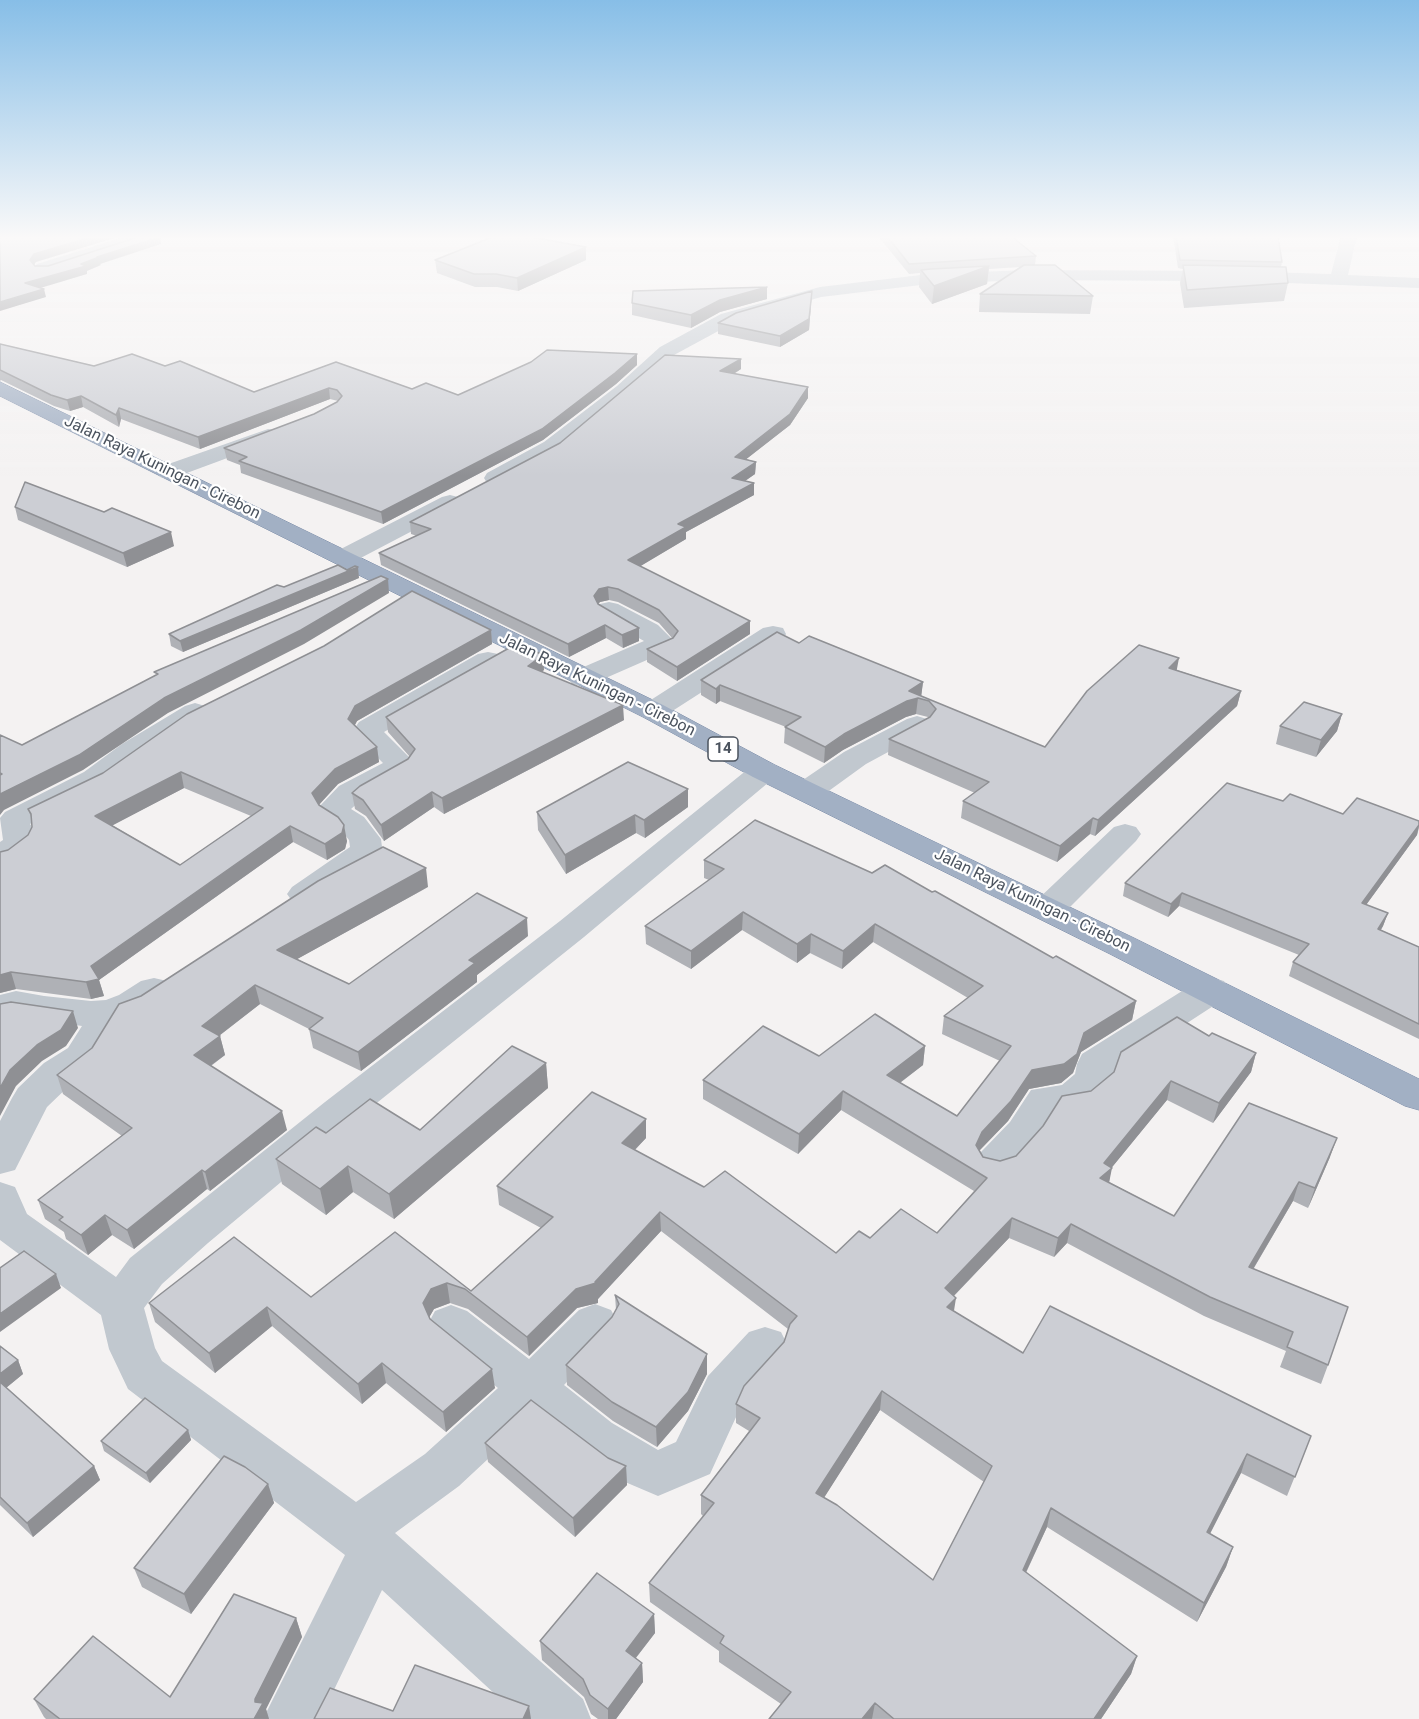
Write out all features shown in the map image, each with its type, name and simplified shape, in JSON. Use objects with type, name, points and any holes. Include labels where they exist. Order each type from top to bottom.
[{"type":"highway","name":"Jalan Raya Kuningan - Cirebon","points":[[0,387],[582,678],[653,711],[764,771],[1048,909],[1419,1096]]},
{"type":"street","points":[[344,557],[552,447],[624,390],[667,351],[734,316]]},
{"type":"street","points":[[168,472],[287,428]]},
{"type":"street","points":[[353,592],[384,578]]},
{"type":"street","points":[[384,609],[411,593]]},
{"type":"street","points":[[582,678],[662,643],[650,631],[609,610]]},
{"type":"street","points":[[653,711],[773,634]]},
{"type":"street","points":[[281,909],[359,857],[366,847],[365,839],[353,824],[333,809],[350,793],[398,767],[400,763],[367,732],[369,728],[516,645]]},
{"type":"street","points":[[0,857],[19,843],[18,830],[13,822],[16,819],[95,779],[179,721],[218,701]]},
{"type":"street","points":[[808,791],[855,758],[917,725]]},
{"type":"street","points":[[121,1305],[146,1271],[193,1231],[339,1112],[572,929],[764,771]]},
{"type":"street","points":[[1048,909],[1125,834]]},
{"type":"street","points":[[0,1008],[16,1003],[44,1009],[91,1014],[110,1012],[132,1004],[181,974]]},
{"type":"street","points":[[996,1163],[1024,1133],[1045,1100],[1072,1098],[1094,1080],[1096,1064],[1211,990]]},
{"type":"street","points":[[0,1159],[32,1098],[58,1073],[82,1057],[110,1012]]},
{"type":"street","points":[[0,1198],[9,1224],[121,1305],[132,1349],[145,1375],[366,1541],[563,1719]]},
{"type":"street","points":[[291,1719],[366,1541],[532,1387],[595,1323]]},
{"type":"street","points":[[451,1324],[595,1438],[628,1460],[658,1474],[693,1458],[725,1390],[765,1346]]},
{"type":"building","points":[[730,316],[809,316],[809,319],[780,336],[718,323]]},
{"type":"building","points":[[0,344],[94,366],[132,354],[165,366],[180,361],[254,392],[336,362],[412,389],[426,383],[458,395],[531,362],[547,350],[637,354],[542,429],[381,512],[239,461],[247,457],[224,448],[314,414],[337,402],[342,396],[337,390],[329,388],[198,437],[119,408],[116,415],[81,396],[67,400],[51,395],[0,370]]},
{"type":"building","points":[[665,355],[741,359],[720,371],[808,387],[790,414],[735,457],[756,462],[732,478],[754,483],[678,524],[686,527],[628,560],[750,621],[677,667],[647,649],[673,638],[678,631],[659,610],[618,589],[608,587],[599,589],[594,596],[598,604],[639,628],[622,635],[605,625],[568,644],[379,553],[431,529],[410,522],[560,443]]},
{"type":"building","points":[[25,482],[104,512],[112,508],[171,532],[123,553],[15,507]]},
{"type":"building","points":[[338,565],[347,570],[358,567],[180,641],[169,634],[277,585],[284,587]]},
{"type":"building","points":[[381,576],[388,579],[301,630],[164,698],[79,755],[0,794],[0,775],[2,774],[0,773],[0,735],[22,745],[158,674],[154,672]]},
{"type":"building","points":[[412,591],[491,630],[355,706],[348,719],[377,747],[335,769],[312,793],[319,805],[338,817],[344,825],[342,833],[325,844],[290,826],[91,966],[99,979],[86,982],[11,972],[0,975],[0,852],[8,850],[28,835],[32,827],[31,814],[28,809],[103,773],[187,714],[324,646]],"holes":[[[181,772],[263,808],[180,865],[95,816]]]},
{"type":"building","points":[[777,632],[799,643],[809,636],[923,682],[909,691],[1045,747],[1087,691],[1139,645],[1179,658],[1169,668],[1241,691],[1098,820],[1093,818],[1060,846],[963,801],[989,782],[889,739],[930,717],[936,709],[929,701],[918,698],[907,701],[844,734],[825,747],[785,727],[801,717],[720,685],[716,689],[701,680]]},
{"type":"building","points":[[518,643],[543,655],[528,666],[623,705],[442,798],[432,792],[381,825],[363,800],[352,793],[360,786],[408,759],[415,749],[386,717]]},
{"type":"building","points":[[1304,702],[1342,714],[1321,740],[1280,726]]},
{"type":"building","points":[[628,762],[688,789],[644,820],[635,815],[565,855],[537,812]]},
{"type":"building","points":[[1227,783],[1283,801],[1290,794],[1343,814],[1357,798],[1419,821],[1419,825],[1362,903],[1388,913],[1378,929],[1419,947],[1419,1024],[1293,962],[1309,944],[1182,893],[1171,904],[1125,883]]},
{"type":"building","points":[[755,820],[872,873],[885,865],[1136,1001],[1084,1033],[1077,1054],[1064,1064],[1032,1070],[1011,1101],[982,1132],[976,1145],[983,1157],[1000,1161],[1016,1156],[1043,1126],[1062,1096],[1091,1091],[1114,1072],[1121,1052],[1177,1017],[1209,1036],[1212,1033],[1256,1053],[1219,1103],[1171,1081],[1104,1163],[1112,1168],[1100,1178],[1174,1216],[1249,1103],[1337,1138],[1315,1188],[1299,1182],[1249,1267],[1348,1307],[1328,1365],[1287,1347],[1293,1332],[1210,1297],[1071,1224],[1058,1238],[1012,1218],[945,1288],[956,1298],[947,1307],[1023,1353],[1050,1306],[1311,1436],[1295,1477],[1247,1454],[1207,1532],[1233,1547],[1204,1603],[1051,1508],[1023,1570],[1137,1656],[1094,1719],[894,1719],[875,1703],[862,1719],[769,1719],[791,1692],[720,1643],[724,1636],[649,1583],[714,1503],[701,1495],[760,1418],[736,1404],[744,1386],[784,1342],[790,1324],[797,1316],[660,1212],[596,1283],[576,1289],[527,1337],[465,1289],[447,1283],[431,1289],[423,1303],[430,1319],[492,1369],[443,1412],[382,1363],[358,1384],[267,1307],[209,1353],[149,1303],[234,1237],[311,1297],[395,1232],[471,1291],[553,1217],[497,1186],[592,1092],[646,1119],[622,1143],[704,1187],[725,1171],[836,1253],[859,1231],[870,1238],[901,1209],[937,1233],[987,1178],[843,1091],[799,1134],[703,1080],[763,1026],[819,1056],[875,1014],[925,1046],[887,1075],[957,1116],[1011,1046],[944,1016],[983,986],[875,924],[843,951],[811,934],[797,944],[743,912],[691,951],[645,926],[724,869],[704,860]],"holes":[[[882,1391],[992,1466],[933,1580],[837,1505],[816,1493]]]},
{"type":"building","points":[[383,847],[426,868],[277,950],[349,984],[477,893],[527,918],[469,960],[475,963],[358,1052],[309,1029],[323,1018],[255,985],[202,1026],[220,1036],[194,1055],[282,1111],[205,1172],[202,1170],[127,1230],[105,1215],[81,1235],[59,1220],[63,1217],[38,1200],[132,1128],[57,1075],[92,1048],[119,1004],[141,996],[318,881]]},
{"type":"building","points":[[11,1002],[73,1011],[61,1030],[37,1045],[10,1070],[0,1088],[0,1004]]},
{"type":"building","points":[[512,1046],[546,1063],[389,1194],[348,1166],[320,1189],[276,1159],[316,1127],[326,1133],[370,1099],[420,1130]]},
{"type":"building","points":[[24,1251],[56,1274],[0,1314],[0,1268]]},
{"type":"building","points":[[615,1295],[707,1354],[688,1392],[656,1427],[612,1402],[566,1365],[612,1317],[619,1304]]},
{"type":"building","points":[[0,1346],[18,1360],[0,1374]]},
{"type":"building","points":[[0,1382],[94,1466],[27,1523],[0,1497]]},
{"type":"building","points":[[145,1398],[188,1430],[146,1473],[101,1441]]},
{"type":"building","points":[[531,1400],[608,1458],[626,1466],[573,1518],[485,1443]]},
{"type":"building","points":[[224,1456],[245,1467],[268,1484],[184,1594],[134,1568]]},
{"type":"building","points":[[597,1573],[654,1614],[626,1651],[642,1663],[608,1709],[590,1695],[583,1679],[540,1641]]},
{"type":"building","points":[[234,1594],[296,1618],[255,1699],[255,1702],[263,1703],[254,1719],[60,1719],[34,1699],[93,1636],[170,1697]]},
{"type":"building","points":[[415,1665],[529,1706],[523,1719],[314,1719],[330,1688],[393,1711]]}]
